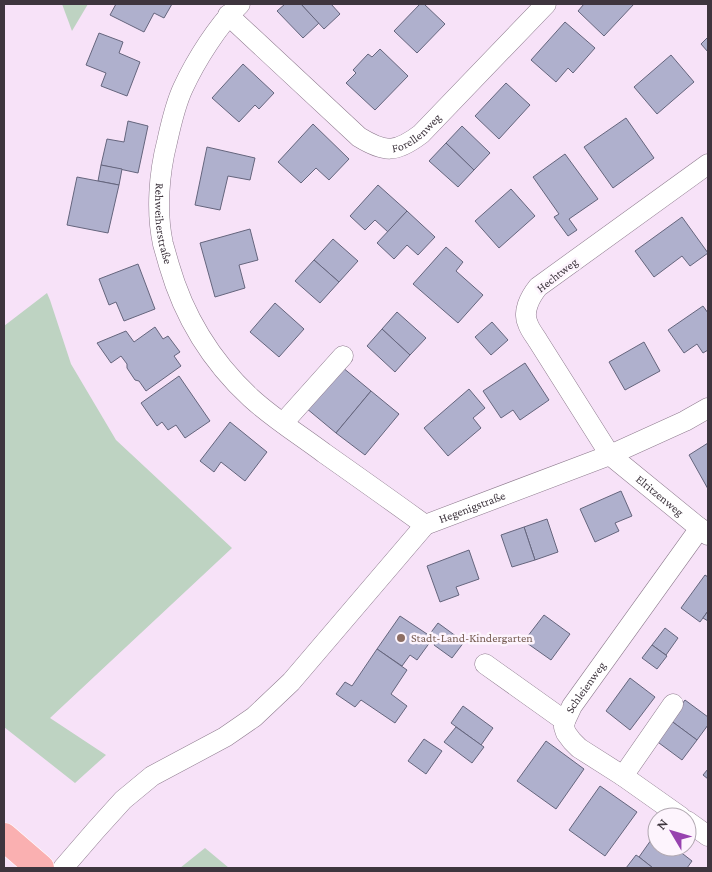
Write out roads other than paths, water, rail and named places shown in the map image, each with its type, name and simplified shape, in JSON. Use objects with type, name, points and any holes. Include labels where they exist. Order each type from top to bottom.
[{"type":"highway","points":[[4,837],[40,868]]},
{"type":"street","name":"Forellenweg","points":[[234,9],[359,137],[377,147],[391,150],[412,142],[421,134],[546,4]]},
{"type":"street","name":"Rehweiherstraße","points":[[234,9],[201,55],[183,88],[164,154],[160,184],[160,217],[163,242],[180,299],[200,338],[233,381],[253,400],[425,525]]},
{"type":"street","name":"Hechtweg","points":[[610,456],[527,323],[526,317],[529,301],[538,287],[708,164]]},
{"type":"street","points":[[283,423],[343,356]]},
{"type":"street","name":"Hegenigstraße","points":[[63,868],[123,800],[152,776],[254,717],[291,682],[425,525],[610,456],[685,421],[708,408]]},
{"type":"street","name":"Elritzenweg","points":[[610,456],[704,532]]},
{"type":"street","name":"Schleienweg","points":[[667,807],[579,748],[566,733],[564,727],[572,706],[704,532]]},
{"type":"street","points":[[485,664],[565,721]]},
{"type":"street","points":[[623,776],[673,704]]},
{"type":"street","points":[[697,828],[708,836]]},
{"type":"place","name":"Stadt-Land-Kindergarten","points":[[401,638]]}]
